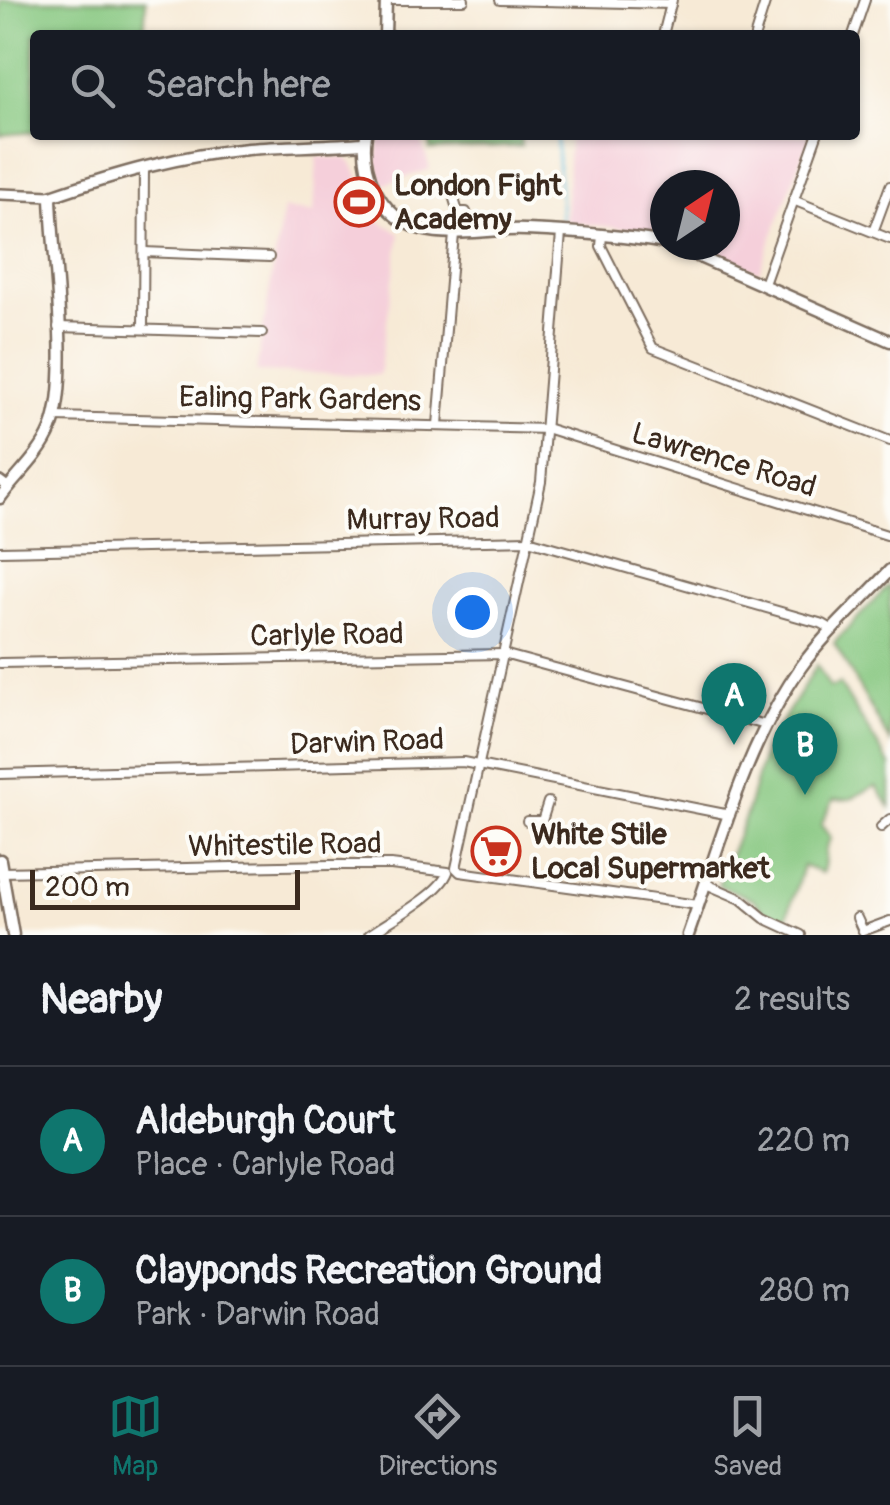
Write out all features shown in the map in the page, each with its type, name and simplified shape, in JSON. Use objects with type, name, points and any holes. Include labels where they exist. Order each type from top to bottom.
[{"type":"main road","points":[[385,30],[387,0]]},
{"type":"main road","points":[[0,498],[4,484],[41,448],[55,416],[58,327],[51,196],[144,168],[246,149],[353,140]]},
{"type":"main road","points":[[365,140],[372,182],[391,212],[417,228],[454,234],[522,229],[650,241]]},
{"type":"main road","points":[[707,260],[890,341]]},
{"type":"main road","points":[[688,935],[766,725],[804,663],[890,570]]},
{"type":"main road","points":[[0,860],[13,935]]},
{"type":"street","points":[[387,0],[464,0]]},
{"type":"street","points":[[500,0],[672,2],[664,30]]},
{"type":"street","points":[[757,30],[766,0]]},
{"type":"street","points":[[854,30],[865,0]]},
{"type":"street","points":[[764,284],[814,140]]},
{"type":"street","points":[[143,330],[144,168]]},
{"type":"street","points":[[873,232],[890,186]]},
{"type":"street","points":[[0,194],[51,196]]},
{"type":"street","points":[[454,200],[458,212],[466,212],[472,232]]},
{"type":"street","points":[[793,200],[890,239]]},
{"type":"street","points":[[368,935],[432,891],[452,869],[479,764],[540,482],[561,233]]},
{"type":"street","points":[[438,425],[454,234]]},
{"type":"street","points":[[602,236],[600,246],[653,348],[890,441]]},
{"type":"street","points":[[144,252],[269,257]]},
{"type":"street","points":[[58,327],[262,333]]},
{"type":"street","name":"Ealing Park Gardens","points":[[55,416],[544,428]]},
{"type":"street","name":"Lawrence Road","points":[[544,428],[890,536]]},
{"type":"street","name":"Murray Road","points":[[0,551],[528,540],[834,630]]},
{"type":"street","name":"Carlyle Road","points":[[0,663],[503,654],[766,725]]},
{"type":"street","name":"Darwin Road","points":[[0,774],[463,762],[730,816]]},
{"type":"street","points":[[527,821],[542,821],[552,780]]},
{"type":"street","points":[[881,827],[890,819]]},
{"type":"street","name":"Whitestile Road","points":[[2,872],[391,865],[452,869],[698,906]]},
{"type":"street","points":[[706,884],[742,898],[764,918],[800,935]]},
{"type":"street","points":[[857,918],[863,931],[890,922]]},
{"type":"shaded area","points":[[379,140],[421,140],[430,169],[383,185],[377,163]]},
{"type":"shaded area","points":[[569,140],[808,140],[759,272],[731,260],[740,260],[740,170],[650,170],[650,231],[566,222]]},
{"type":"shaded area","points":[[317,157],[344,158],[352,163],[379,221],[400,233],[379,375],[256,372],[283,209],[314,213]]},
{"type":"green space","points":[[0,0],[146,0],[144,30],[30,30],[30,132],[0,135]]},
{"type":"green space","points":[[430,140],[520,140],[521,146],[430,150]]},
{"type":"green space","points":[[890,588],[890,742],[834,643]]},
{"type":"green space","points":[[817,665],[830,688],[840,684],[890,765],[890,807],[876,786],[850,799],[833,800],[821,825],[831,838],[824,869],[822,873],[803,866],[785,923],[767,914],[753,899],[718,885],[747,812],[765,749]]},
{"type":"waterway","points":[[556,140],[562,221]]},
{"type":"place","name":"London Fight Academy","points":[[359,202]]},
{"type":"place","name":"Aldeburgh Court","points":[[734,745]]},
{"type":"place","name":"Clayponds Recreation Ground","points":[[805,795]]},
{"type":"place","name":"White Stile Local Supermarket","points":[[496,851]]}]
